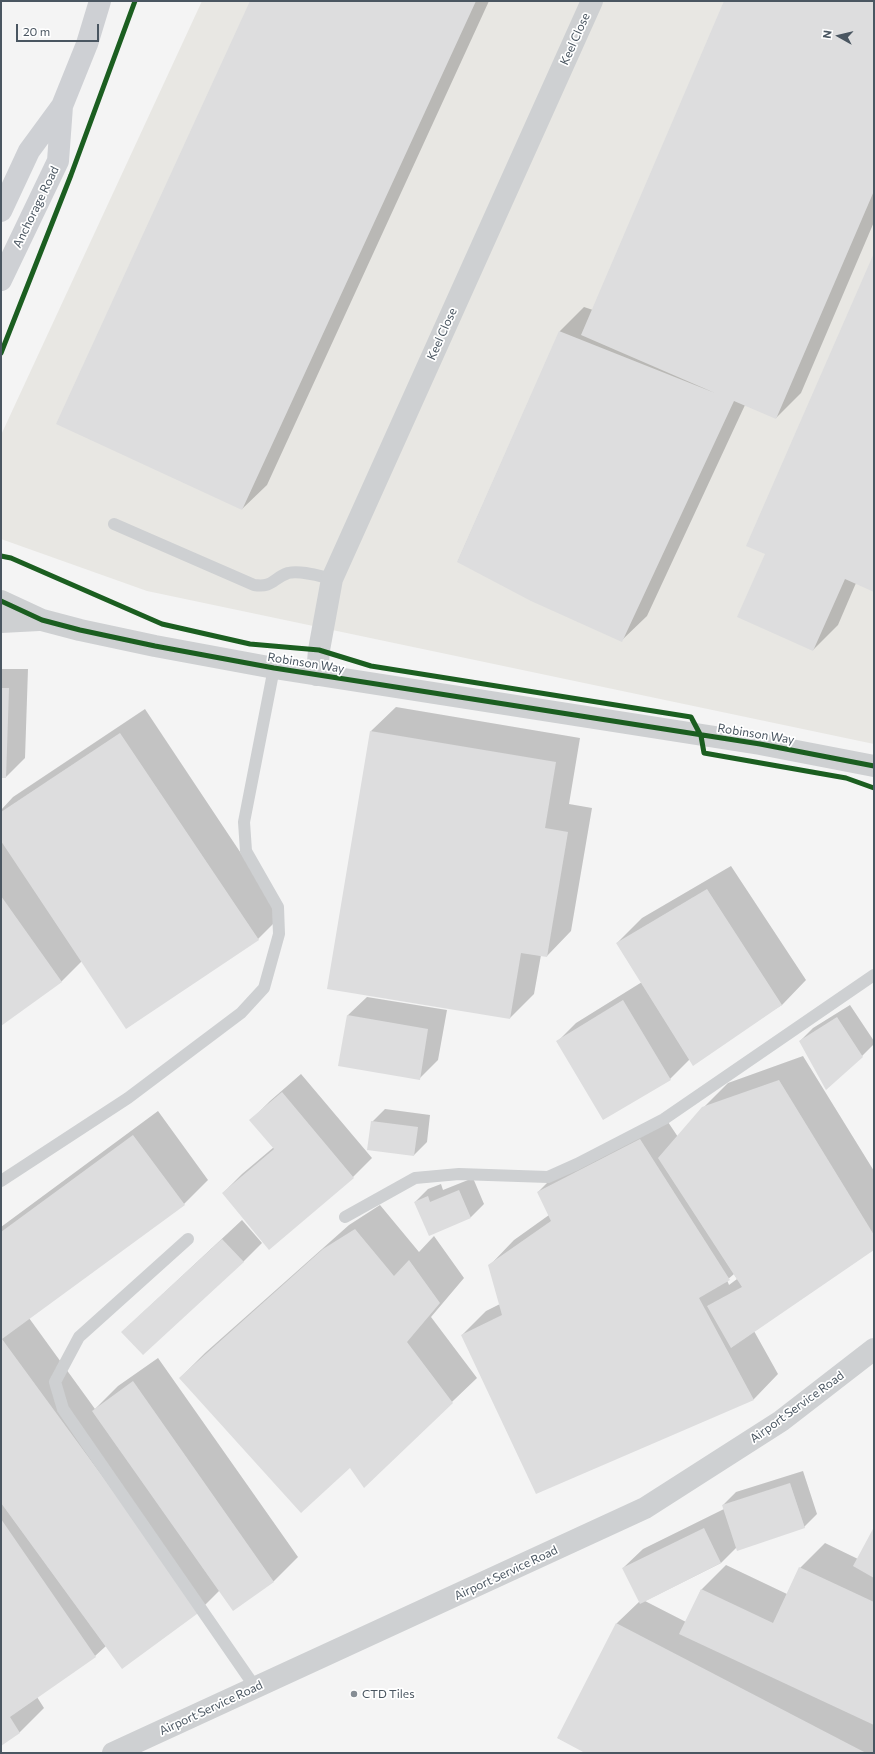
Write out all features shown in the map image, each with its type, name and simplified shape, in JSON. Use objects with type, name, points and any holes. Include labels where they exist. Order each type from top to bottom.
[{"type":"street","name":"Anchorage Road","points":[[1,211],[29,151],[62,106],[87,44],[100,1]]},
{"type":"street","name":"Keel Close","points":[[317,675],[320,643],[332,579],[592,1]]},
{"type":"street","name":"Anchorage Road","points":[[1,280],[58,161],[62,106]]},
{"type":"street","name":"Robinson Way","points":[[1,601],[42,620],[80,630],[155,646],[317,675],[760,744],[874,766]]},
{"type":"street","name":"Robinson Way","points":[[1,622],[42,620]]},
{"type":"street","name":"Airport Service Road","points":[[113,1753],[645,1508],[781,1421],[874,1349]]},
{"type":"lane","points":[[114,524],[254,585],[265,587],[289,573],[306,573],[332,579]]},
{"type":"lane","points":[[1,1181],[128,1098],[241,1013],[264,988],[279,934],[278,907],[246,852],[244,822],[274,668]]},
{"type":"lane","points":[[345,1217],[415,1178],[459,1174],[548,1177],[577,1164],[664,1119],[874,975]]},
{"type":"lane","points":[[188,1239],[79,1337],[55,1382],[63,1409],[255,1687]]},
{"type":"shaded area","points":[[202,1],[874,1],[874,744],[147,591],[1,539],[1,435]]},
{"type":"building","points":[[250,1],[476,1],[242,510],[56,424]]},
{"type":"building","points":[[724,1],[874,1],[874,191],[776,419],[734,401],[622,642],[531,601],[457,562],[559,331],[715,393],[581,335]]},
{"type":"building","points":[[874,253],[874,592],[845,579],[813,651],[737,617],[765,554],[746,546]]},
{"type":"building","points":[[1,688],[9,688],[6,778],[1,778]]},
{"type":"building","points":[[370,731],[556,762],[545,828],[568,832],[547,957],[521,953],[510,1019],[327,989]]},
{"type":"building","points":[[120,733],[259,940],[126,1029],[1,841],[1,812]]},
{"type":"building","points":[[707,889],[782,1005],[693,1066],[616,943]]},
{"type":"building","points":[[1,896],[62,982],[1,1026]]},
{"type":"building","points":[[623,1000],[671,1080],[603,1120],[556,1041]]},
{"type":"building","points":[[347,1015],[428,1029],[420,1080],[338,1066]]},
{"type":"building","points":[[837,1017],[863,1057],[826,1090],[799,1041]]},
{"type":"building","points":[[779,1080],[874,1235],[874,1250],[731,1348],[707,1306],[742,1287],[658,1158],[702,1107]]},
{"type":"building","points":[[282,1092],[354,1178],[269,1250],[222,1193],[274,1149],[249,1120]]},
{"type":"building","points":[[371,1121],[418,1127],[414,1156],[367,1150]]},
{"type":"building","points":[[133,1135],[185,1205],[2,1339],[201,1611],[122,1669],[1,1503],[1,1232]]},
{"type":"building","points":[[640,1139],[730,1280],[699,1298],[754,1400],[536,1494],[461,1335],[502,1315],[488,1265],[551,1221],[537,1192]]},
{"type":"building","points":[[459,1190],[471,1218],[429,1236],[414,1202],[428,1196],[430,1202]]},
{"type":"building","points":[[355,1229],[394,1276],[409,1260],[440,1303],[407,1342],[453,1403],[364,1488],[350,1468],[301,1513],[179,1378],[323,1249]]},
{"type":"building","points":[[222,1239],[244,1262],[143,1355],[121,1332]]},
{"type":"building","points":[[133,1381],[274,1582],[233,1611],[92,1411]]},
{"type":"building","points":[[790,1483],[805,1528],[737,1551],[722,1505]]},
{"type":"building","points":[[1,1519],[96,1657],[10,1717],[20,1733],[1,1746]]},
{"type":"building","points":[[874,1527],[874,1578],[853,1566]]},
{"type":"building","points":[[704,1528],[721,1563],[640,1604],[622,1568]]},
{"type":"building","points":[[799,1567],[874,1602],[874,1725],[679,1634],[701,1589],[773,1623]]},
{"type":"building","points":[[616,1623],[866,1753],[585,1753],[557,1738]]},
{"type":"cycle path","points":[[1,353],[71,175],[135,1]]},
{"type":"cycle path","points":[[1,556],[11,558],[162,624],[250,644],[319,650],[371,666],[691,717],[701,736],[704,753],[846,778],[874,788]]},
{"type":"cycle path","points":[[1,601],[42,620],[80,630],[155,646],[274,668],[760,744],[874,766]]},
{"type":"place","name":"CTD Tiles","points":[[354,1694]]}]
